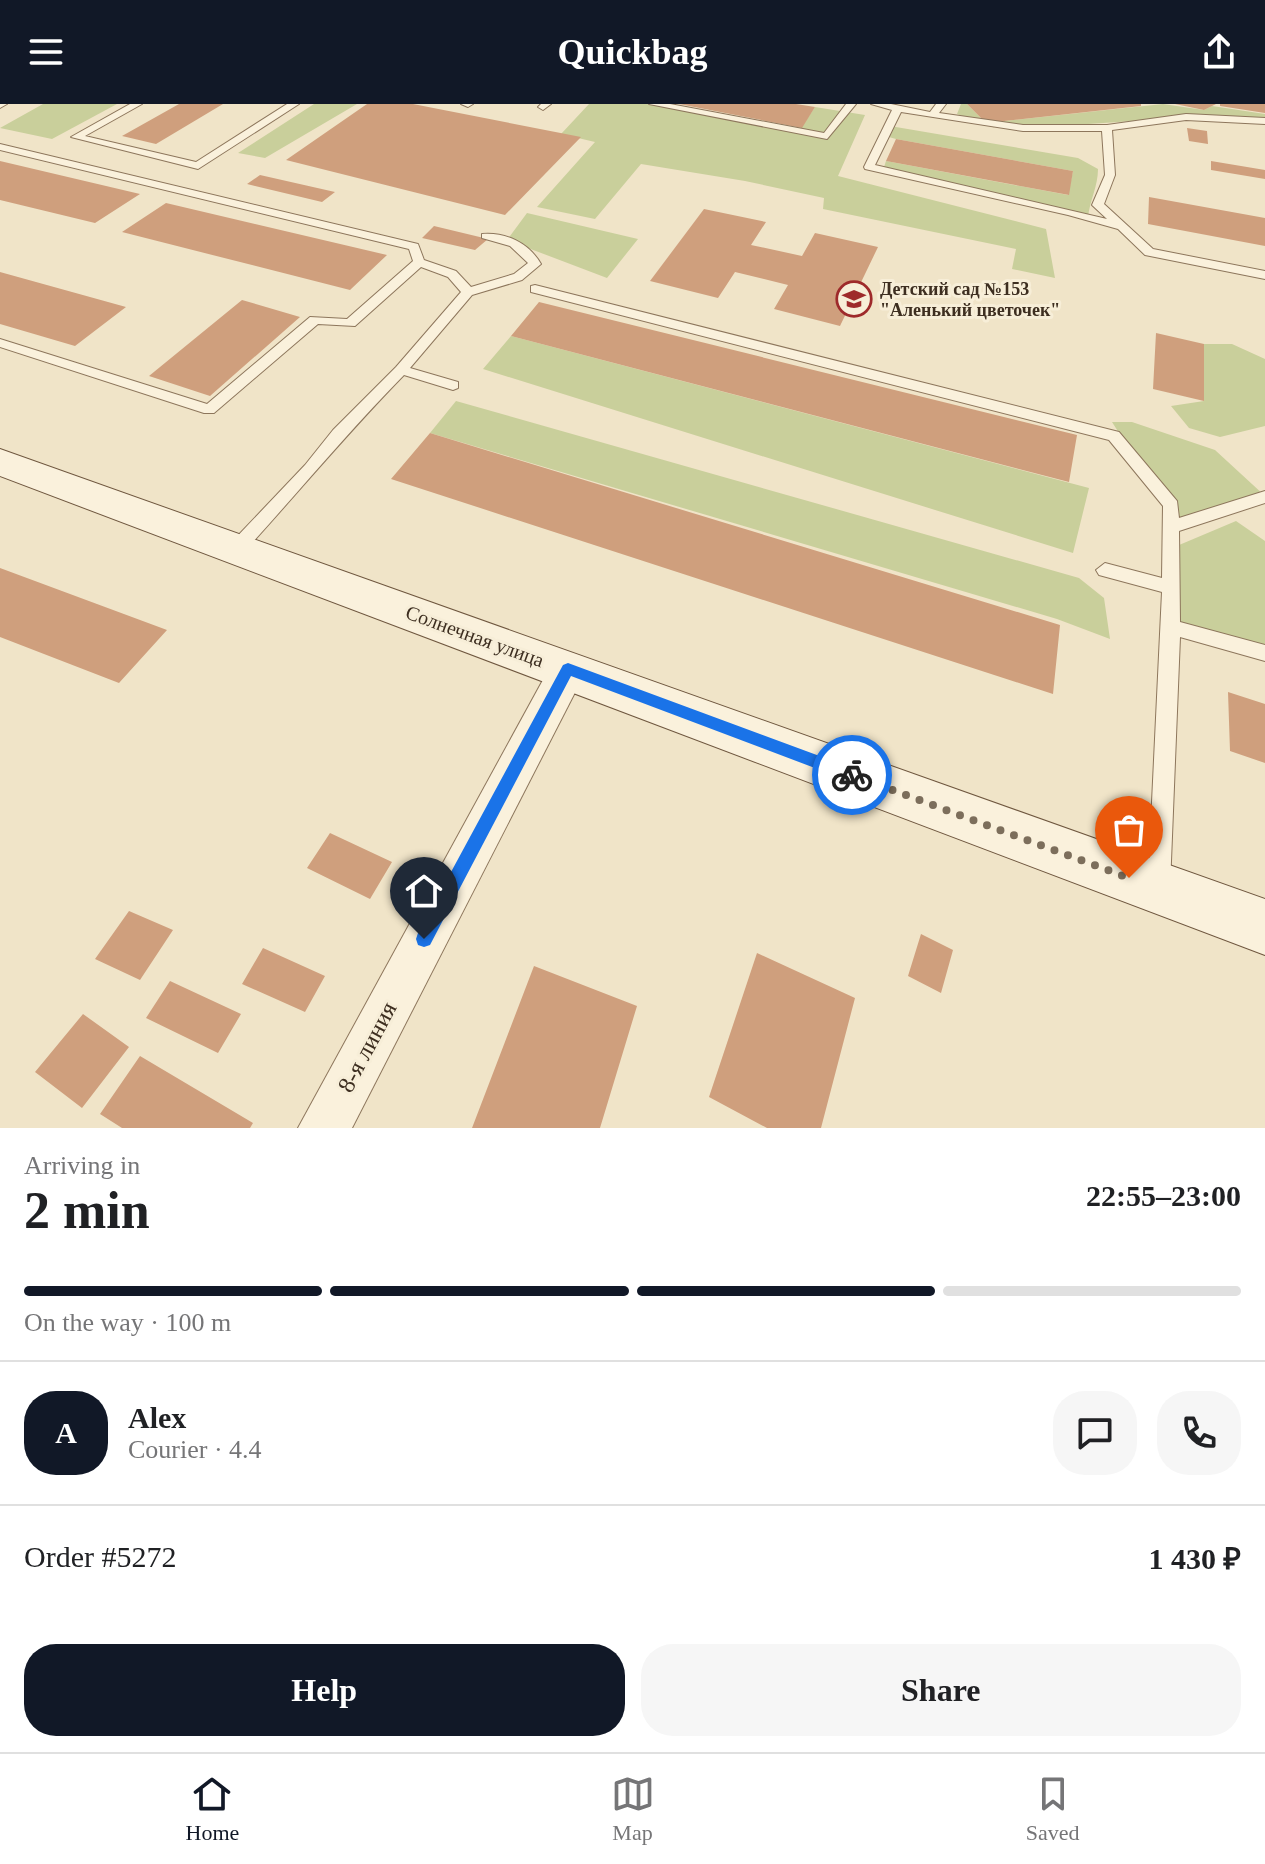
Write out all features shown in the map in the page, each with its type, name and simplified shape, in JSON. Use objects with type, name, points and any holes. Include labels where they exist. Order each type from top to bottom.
[{"type":"main road","name":"Солнечная улица","points":[[0,462],[1265,927]]},
{"type":"street","name":"8-я линия","points":[[324,1128],[568,669]]},
{"type":"lane","points":[[137,104],[76,137],[198,166],[294,104]]},
{"type":"lane","points":[[654,104],[827,136],[851,104]]},
{"type":"lane","points":[[876,104],[1023,128],[1107,128],[1145,119],[1197,113],[1265,121]]},
{"type":"lane","points":[[932,115],[941,104]]},
{"type":"lane","points":[[898,108],[869,167],[1071,212],[1120,227]]},
{"type":"lane","points":[[1107,128],[1110,175],[1098,205],[1120,227],[1149,252],[1265,275]]},
{"type":"lane","points":[[0,147],[414,247],[419,262]]},
{"type":"lane","points":[[235,550],[311,469],[338,434],[401,370],[468,292],[518,277],[535,264],[528,250],[507,240],[486,236]]},
{"type":"lane","points":[[419,262],[452,274],[468,292]]},
{"type":"lane","points":[[0,343],[209,410],[315,320],[350,323],[419,262]]},
{"type":"lane","points":[[535,289],[1114,436],[1171,505],[1171,627],[1158,889]]},
{"type":"lane","points":[[401,370],[453,385]]},
{"type":"lane","points":[[1171,527],[1265,497]]},
{"type":"lane","points":[[1105,570],[1172,588]]},
{"type":"lane","points":[[1171,627],[1265,653]]},
{"type":"green space","points":[[43,104],[117,104],[52,139],[0,128]]},
{"type":"green space","points":[[314,104],[357,104],[265,158],[238,153]]},
{"type":"green space","points":[[589,104],[671,104],[801,128],[815,107],[865,115],[838,176],[1046,229],[1055,278],[1012,269],[1016,249],[823,209],[824,198],[641,164],[595,219],[537,207],[595,142],[561,134]]},
{"type":"green space","points":[[961,104],[967,104],[986,123],[1163,104],[1204,110],[1212,106],[1265,114],[1265,122],[1207,116],[1029,128],[988,124],[995,128],[957,114]]},
{"type":"green space","points":[[890,126],[1078,158],[1098,169],[1088,217],[883,170],[886,161],[1068,195],[1073,171],[896,139],[885,136]]},
{"type":"green space","points":[[527,213],[638,239],[607,278],[507,240]]},
{"type":"green space","points":[[511,336],[1089,488],[1073,553],[483,369]]},
{"type":"green space","points":[[1204,344],[1232,344],[1265,359],[1265,426],[1220,437],[1189,428],[1171,406],[1204,401]]},
{"type":"green space","points":[[456,401],[1079,578],[1104,598],[1110,639],[1057,619],[430,433]]},
{"type":"green space","points":[[1112,422],[1132,422],[1215,450],[1265,496],[1171,527],[1170,505],[1145,474]]},
{"type":"green space","points":[[1236,521],[1265,541],[1265,645],[1237,646],[1171,627],[1172,548]]},
{"type":"building","points":[[179,104],[223,104],[156,144],[122,136]]},
{"type":"building","points":[[367,104],[413,104],[581,137],[505,215],[286,160]]},
{"type":"building","points":[[679,104],[796,104],[815,107],[802,128]]},
{"type":"building","points":[[967,104],[1141,104],[1141,106],[986,123]]},
{"type":"building","points":[[1175,104],[1216,104],[1204,110]]},
{"type":"building","points":[[1265,104],[1265,113],[1220,106]]},
{"type":"building","points":[[1187,128],[1207,131],[1208,144],[1189,141]]},
{"type":"building","points":[[896,139],[1073,171],[1069,195],[886,161]]},
{"type":"building","points":[[0,161],[140,194],[95,223],[0,200]]},
{"type":"building","points":[[1211,161],[1265,170],[1265,179],[1211,170]]},
{"type":"building","points":[[260,175],[335,192],[322,202],[247,184]]},
{"type":"building","points":[[1149,197],[1265,218],[1265,246],[1148,224]]},
{"type":"building","points":[[166,203],[387,255],[350,290],[122,232]]},
{"type":"building","points":[[704,209],[766,222],[751,245],[802,256],[815,233],[878,247],[840,326],[774,309],[788,285],[735,272],[718,298],[650,281]]},
{"type":"building","points":[[434,226],[488,239],[475,250],[422,238]]},
{"type":"building","points":[[0,272],[126,307],[75,346],[0,324]]},
{"type":"building","points":[[242,300],[300,317],[210,396],[149,376]]},
{"type":"building","points":[[539,302],[1077,435],[1069,482],[511,336]]},
{"type":"building","points":[[1156,333],[1204,344],[1204,401],[1153,389]]},
{"type":"building","points":[[430,433],[1060,625],[1053,694],[391,479]]},
{"type":"building","points":[[0,568],[167,630],[119,683],[0,637]]},
{"type":"building","points":[[1228,692],[1265,704],[1265,763],[1230,751]]},
{"type":"building","points":[[330,833],[392,862],[370,899],[307,868]]},
{"type":"building","points":[[129,911],[173,930],[140,980],[95,959]]},
{"type":"building","points":[[921,934],[953,950],[941,993],[908,976]]},
{"type":"building","points":[[263,948],[325,976],[305,1012],[242,984]]},
{"type":"building","points":[[757,953],[855,998],[821,1128],[767,1128],[709,1097]]},
{"type":"building","points":[[534,966],[637,1006],[600,1128],[472,1128]]},
{"type":"building","points":[[170,981],[241,1014],[218,1053],[146,1018]]},
{"type":"building","points":[[83,1014],[129,1047],[82,1108],[35,1072]]},
{"type":"building","points":[[140,1056],[253,1123],[250,1128],[122,1128],[100,1114]]},
{"type":"way so far","points":[[852,775],[1129,878]]},
{"type":"place","name":"Детский сад №153 \"Аленький цветочек\"","points":[[854,299]]},
{"type":"route","points":[[424,939],[568,669],[852,775]]}]
